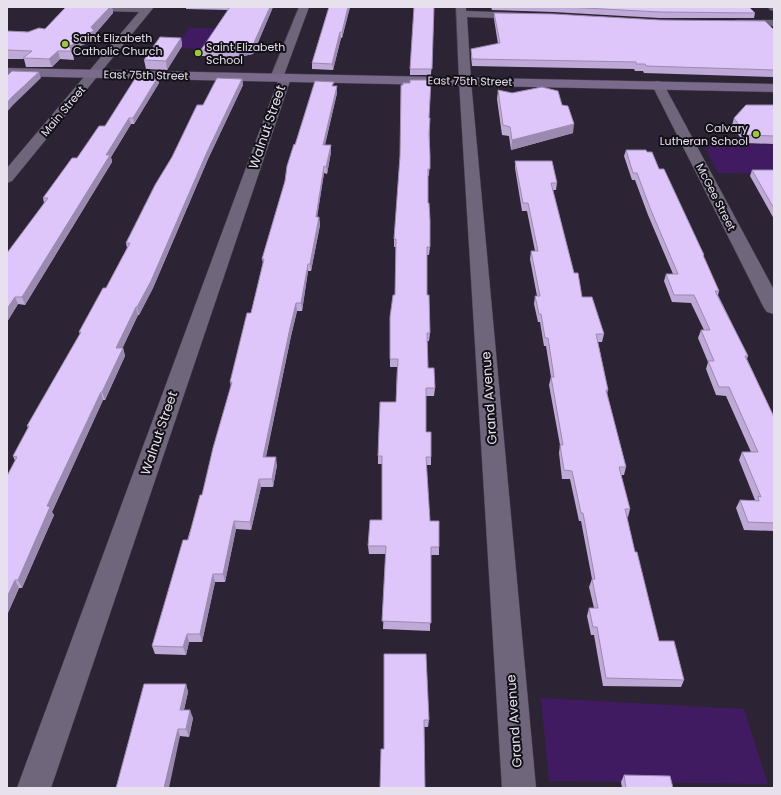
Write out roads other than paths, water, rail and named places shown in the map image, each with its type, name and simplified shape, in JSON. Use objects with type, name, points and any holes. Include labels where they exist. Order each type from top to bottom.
[{"type":"main road","name":"East 75th Street","points":[[7,72],[774,88]]},
{"type":"street","points":[[71,7],[149,8]]},
{"type":"street","name":"Walnut Street","points":[[34,788],[281,78],[304,7]]},
{"type":"street","name":"Main Street","points":[[7,178],[149,8]]},
{"type":"street","points":[[461,11],[538,16]]},
{"type":"street","name":"Grand Avenue","points":[[461,11],[465,81],[519,788]]},
{"type":"street","points":[[728,23],[774,23]]},
{"type":"street","name":"McGee Street","points":[[658,85],[774,308]]},
{"type":"place","name":"Saint Elizabeth Catholic Church","points":[[65,44]]},
{"type":"place","name":"Saint Elizabeth School","points":[[198,53]]},
{"type":"place","name":"Calvary Lutheran School","points":[[756,134]]}]
